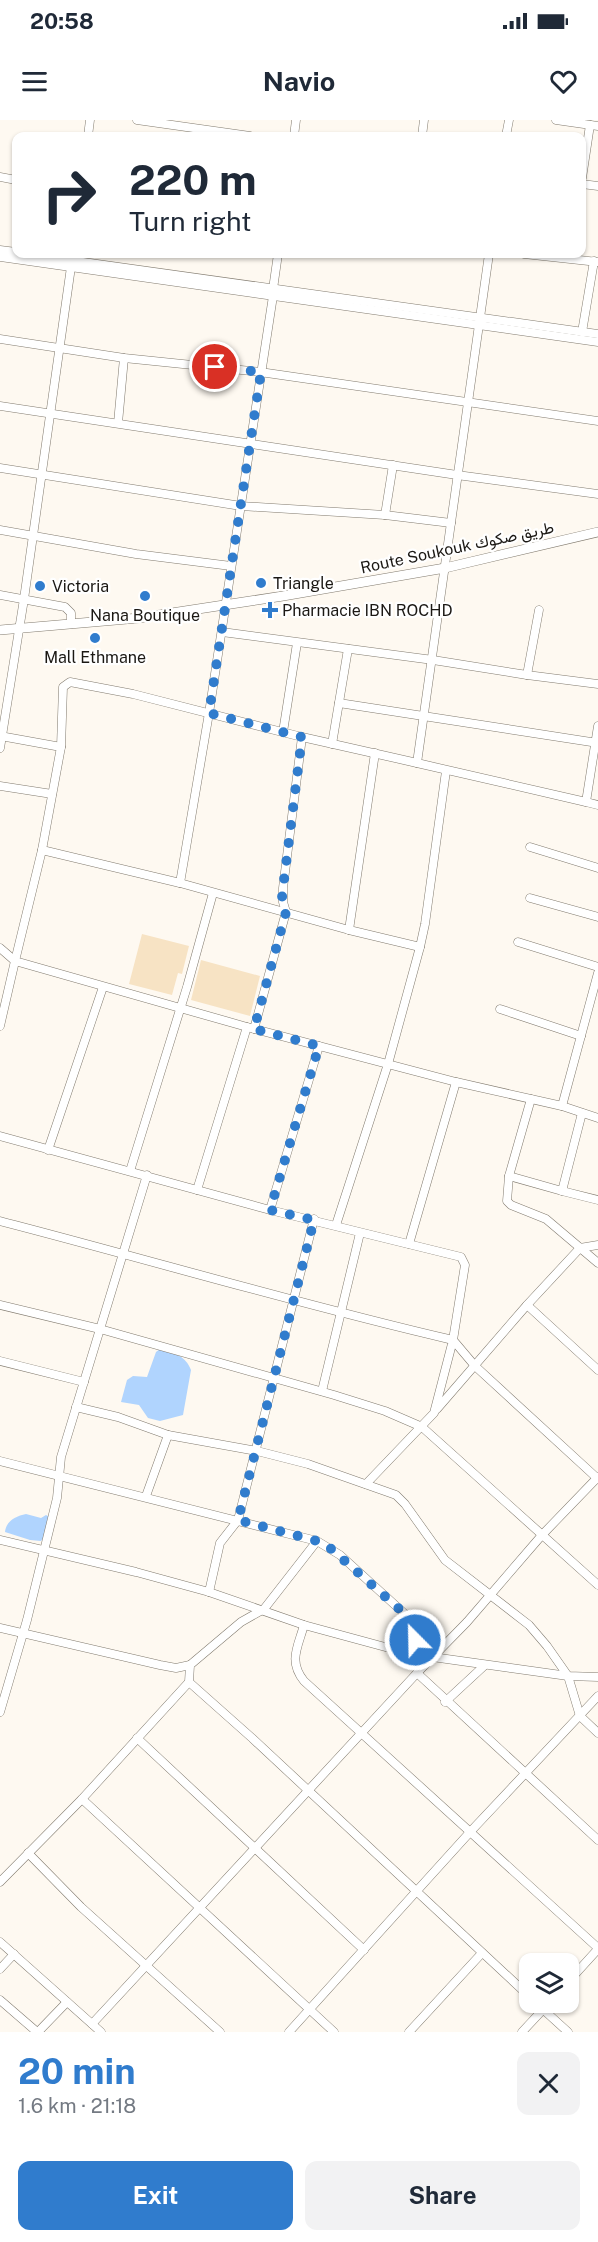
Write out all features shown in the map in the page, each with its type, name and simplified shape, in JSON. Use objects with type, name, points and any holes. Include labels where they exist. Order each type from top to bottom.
[{"type":"street","points":[[137,120],[222,132]]},
{"type":"street","points":[[556,120],[594,125],[586,160]]},
{"type":"street","points":[[24,258],[71,260]]},
{"type":"street","points":[[56,258],[598,342]]},
{"type":"street","points":[[180,882],[222,632],[277,258]]},
{"type":"street","points":[[417,764],[488,258]]},
{"type":"street","points":[[560,258],[596,262],[582,332]]},
{"type":"street","points":[[0,748],[4,696],[24,599],[31,535],[71,260]]},
{"type":"street","points":[[480,322],[598,334]]},
{"type":"street","points":[[0,339],[124,358],[261,372],[598,421]]},
{"type":"street","points":[[118,423],[124,358]]},
{"type":"street","points":[[0,406],[598,494]]},
{"type":"street","points":[[384,515],[393,465]]},
{"type":"street","points":[[0,468],[241,506],[384,515],[451,523]]},
{"type":"street","points":[[0,530],[136,554],[231,566]]},
{"type":"street","name":"Route Soukouk طريق صكوك","points":[[0,630],[139,618],[350,585],[445,568],[598,532]]},
{"type":"street","points":[[0,595],[65,607],[70,613],[71,624]]},
{"type":"street","points":[[527,675],[538,610]]},
{"type":"street","points":[[222,632],[598,684]]},
{"type":"street","points":[[283,732],[297,643]]},
{"type":"street","points":[[332,744],[348,649]]},
{"type":"street","points":[[0,1026],[42,850],[61,747],[63,687],[70,682],[133,694],[302,737],[598,805]]},
{"type":"street","points":[[339,703],[597,743]]},
{"type":"street","points":[[586,802],[598,726]]},
{"type":"street","points":[[1,736],[61,747]]},
{"type":"street","points":[[197,1190],[286,912],[282,896],[302,737]]},
{"type":"street","points":[[349,930],[375,753]]},
{"type":"street","points":[[336,1225],[388,1064],[420,947],[446,771]]},
{"type":"street","points":[[0,786],[52,794]]},
{"type":"street","points":[[530,847],[598,868]]},
{"type":"street","points":[[42,850],[180,882],[349,930],[420,947]]},
{"type":"street","points":[[130,1171],[193,967],[213,893]]},
{"type":"street","points":[[530,898],[598,917]]},
{"type":"street","points":[[518,942],[598,967]]},
{"type":"street","points":[[0,948],[15,961],[180,1009],[456,1082],[562,1106],[598,1118]]},
{"type":"street","points":[[562,1106],[598,973]]},
{"type":"street","points":[[48,1150],[103,987]]},
{"type":"street","points":[[500,1009],[581,1036]]},
{"type":"street","points":[[270,1210],[319,1046]]},
{"type":"street","points":[[409,1244],[456,1082]]},
{"type":"street","points":[[531,1099],[508,1176],[507,1201],[546,1219],[598,1263]]},
{"type":"street","points":[[562,1191],[582,1113]]},
{"type":"street","points":[[0,1136],[270,1210],[461,1257],[464,1261],[453,1340],[436,1410],[432,1418],[366,1484]]},
{"type":"street","points":[[0,1712],[57,1498],[61,1457],[147,1175]]},
{"type":"street","points":[[508,1176],[598,1200]]},
{"type":"street","points":[[209,1592],[220,1543],[238,1520],[314,1220]]},
{"type":"street","points":[[0,1221],[340,1314],[453,1340],[475,1365],[598,1478],[542,1535],[434,1657],[92,2024]]},
{"type":"street","points":[[322,1391],[360,1233]]},
{"type":"street","points":[[436,1410],[580,1248],[598,1245]]},
{"type":"street","points":[[0,1305],[100,1329],[322,1391],[385,1411],[422,1427],[598,1585]]},
{"type":"street","points":[[527,1305],[598,1370]]},
{"type":"street","points":[[0,1361],[84,1382]]},
{"type":"street","points":[[76,1407],[118,1417],[168,1435],[256,1451],[308,1464],[396,1495],[445,1560],[529,1625],[547,1646],[568,1676],[580,1716],[598,1733]]},
{"type":"street","points":[[146,1496],[168,1435]]},
{"type":"street","points":[[0,1461],[317,1541],[340,1555],[406,1615],[416,1632],[411,1654]]},
{"type":"street","points":[[0,1540],[209,1592],[264,1609],[304,1625],[411,1654],[568,1676],[598,1677]]},
{"type":"street","points":[[0,1628],[160,1665],[176,1668],[190,1665],[241,1622],[264,1609],[317,1541]]},
{"type":"street","points":[[304,1625],[295,1656],[298,1673],[598,1949],[579,1970]]},
{"type":"street","points":[[0,1882],[82,1799],[189,1682],[190,1665]]},
{"type":"street","points":[[445,1702],[485,1665]]},
{"type":"street","points":[[417,1673],[445,1702],[598,1840]]},
{"type":"street","points":[[189,1682],[519,1987]]},
{"type":"street","points":[[289,2032],[471,1831],[598,1696]]},
{"type":"street","points":[[136,1738],[364,1950]]},
{"type":"street","points":[[82,1799],[334,2032]]},
{"type":"street","points":[[28,1853],[81,1907],[220,2032]]},
{"type":"street","points":[[0,1942],[101,2032]]},
{"type":"street","points":[[409,2032],[482,1953]]},
{"type":"street","points":[[0,1969],[14,1954]]},
{"type":"street","points":[[0,2000],[37,2032],[67,2002]]},
{"type":"street","points":[[522,2032],[540,2013]]},
{"type":"street","points":[[546,2013],[568,2032]]},
{"type":"shaded area","points":[[142,934],[189,946],[182,974],[178,973],[172,995],[129,984]]},
{"type":"shaded area","points":[[201,960],[260,976],[250,1016],[191,1000]]},
{"type":"water","points":[[160,1349],[182,1358],[191,1370],[183,1415],[160,1421],[148,1418],[139,1405],[121,1402],[127,1380],[133,1376],[147,1377],[156,1352]]},
{"type":"water","points":[[26,1514],[41,1518],[46,1515],[50,1517],[45,1536],[41,1541],[5,1532],[12,1520]]},
{"type":"place","name":"Triangle","points":[[261,583]]},
{"type":"place","name":"Victoria","points":[[40,586]]},
{"type":"place","name":"Nana Boutique","points":[[145,596]]},
{"type":"place","name":"Pharmacie IBN ROCHD","points":[[270,610]]},
{"type":"place","name":"Mall Ethmane","points":[[95,638]]},
{"type":"route","points":[[215,367],[261,372],[209,713],[302,737],[282,896],[286,912],[254,1029],[319,1046],[270,1210],[314,1220],[238,1520],[317,1541],[329,1547],[406,1615],[414,1626],[415,1640]]}]
